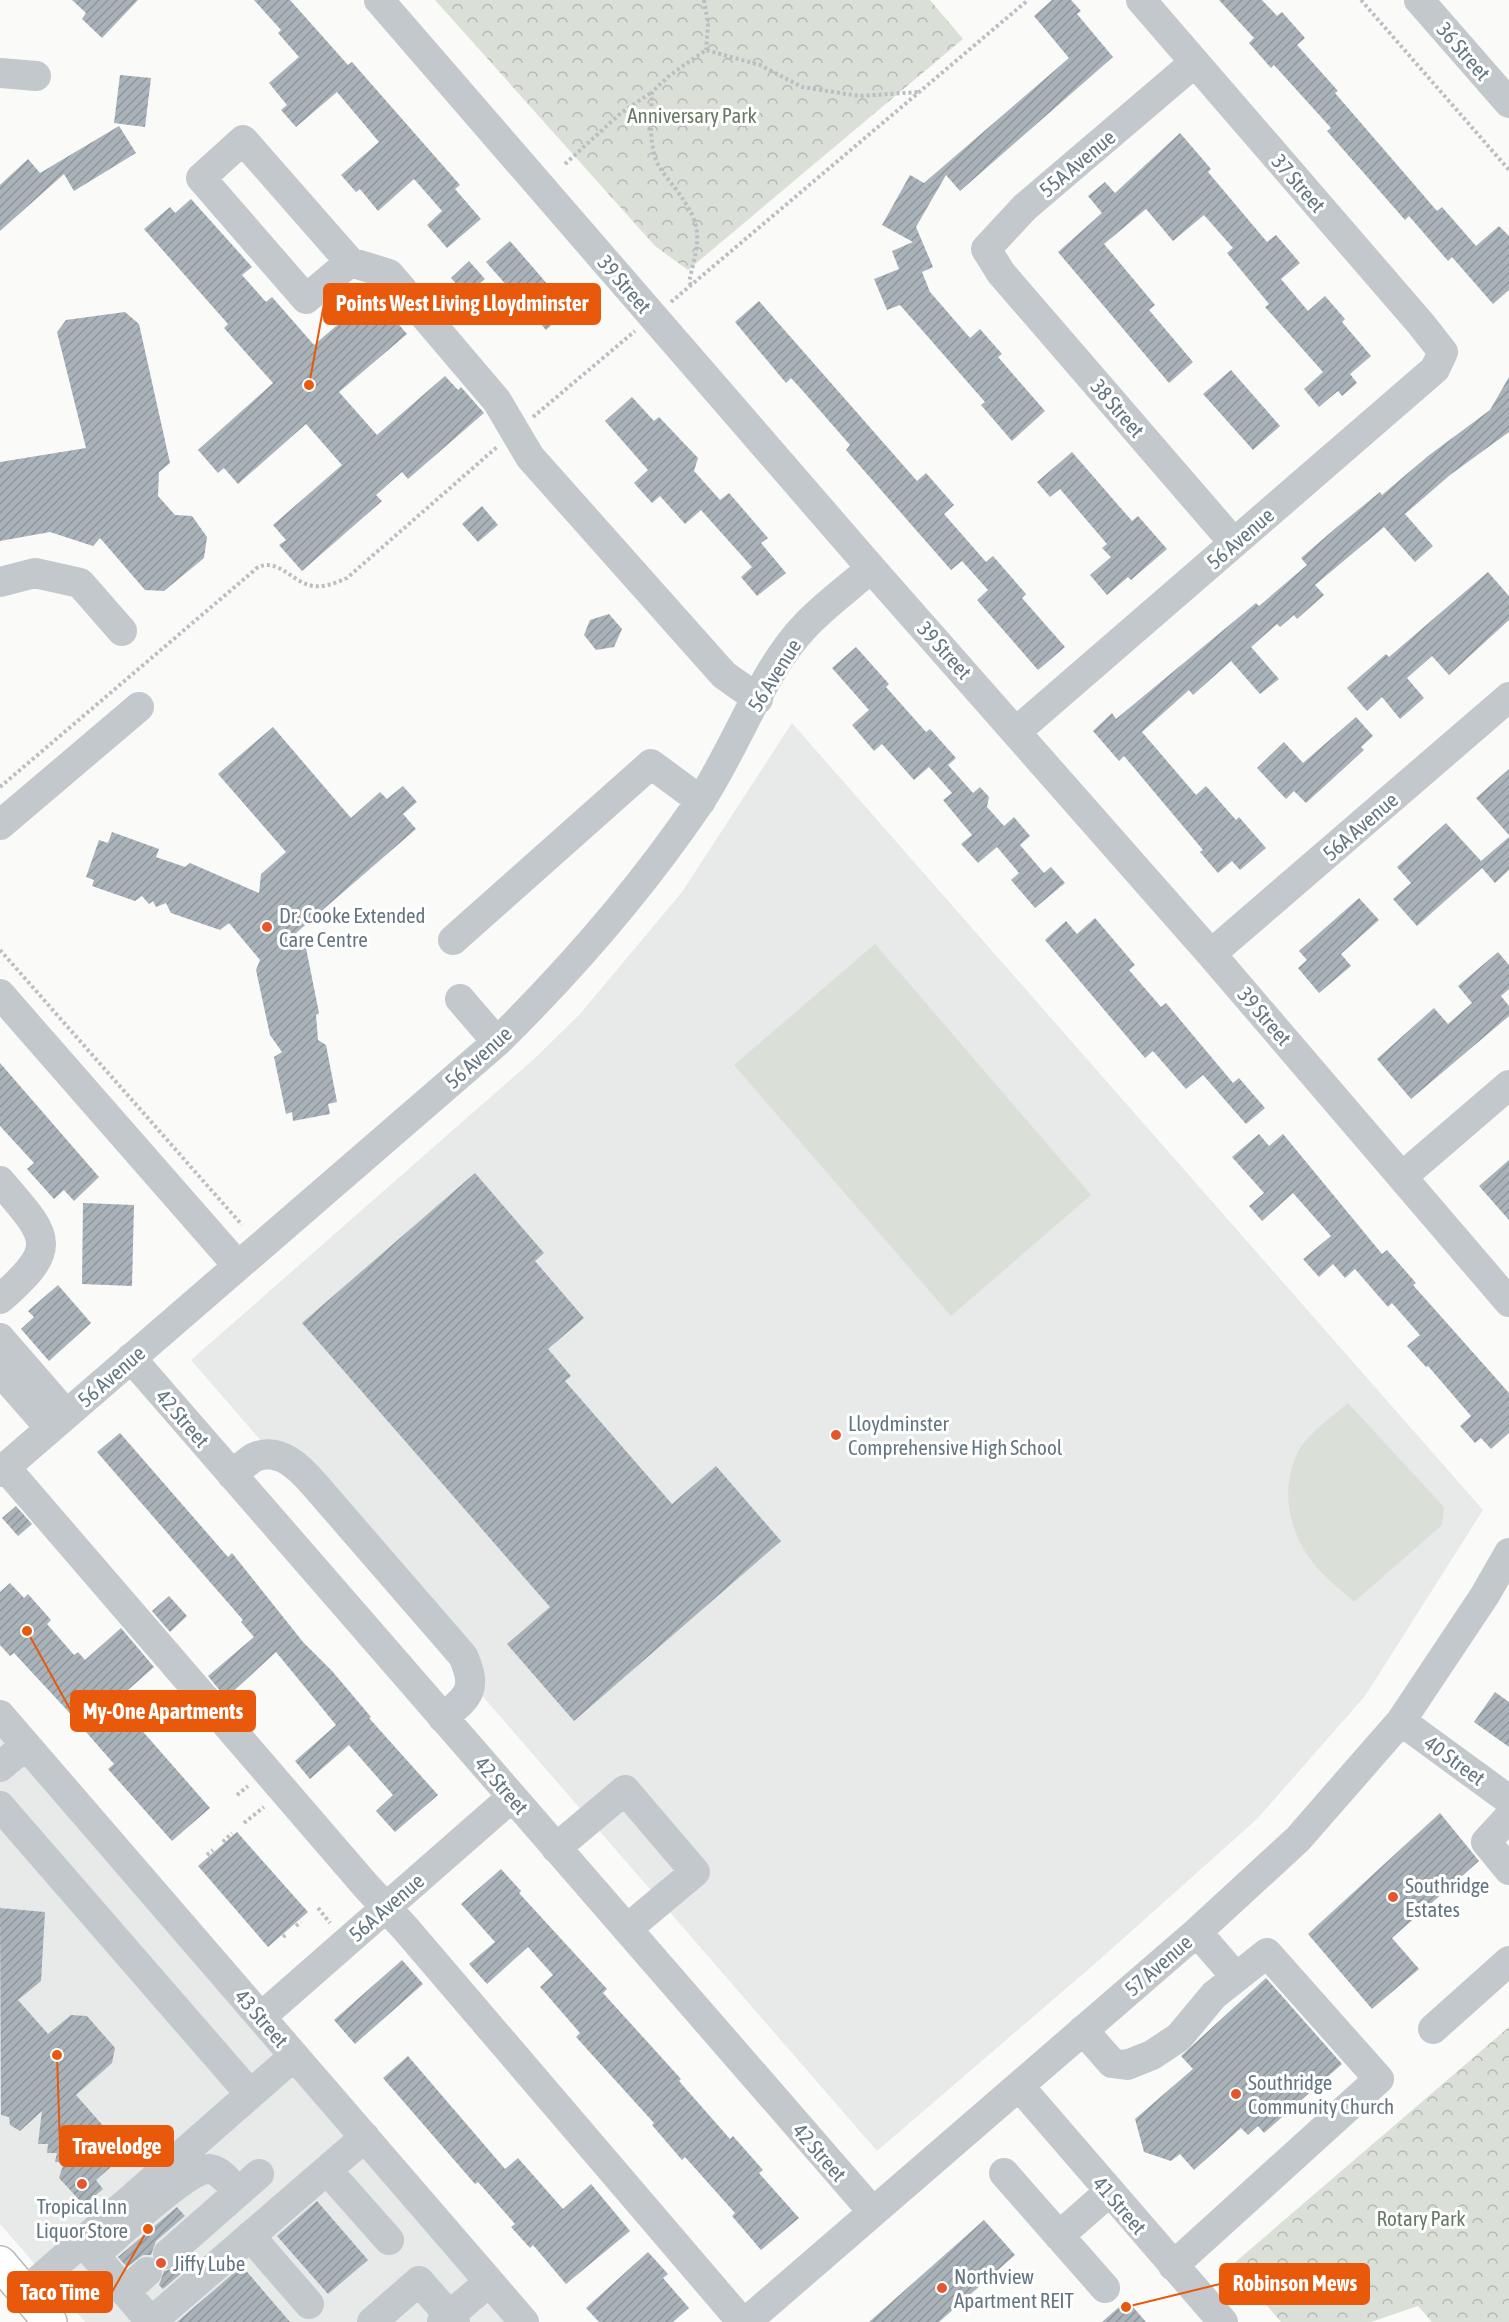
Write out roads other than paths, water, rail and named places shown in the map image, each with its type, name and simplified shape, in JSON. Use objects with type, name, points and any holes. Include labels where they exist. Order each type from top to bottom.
[{"type":"highway","points":[[0,2263],[50,2322]]},
{"type":"street","name":"39 Street","points":[[379,0],[871,568],[1017,731],[1211,954],[1509,1302]]},
{"type":"street","name":"37 Street","points":[[1141,0],[1421,324],[1443,352],[1435,369]]},
{"type":"street","name":"36 Street","points":[[1419,0],[1509,103]]},
{"type":"street","name":"55A Avenue","points":[[1001,273],[986,249],[1025,207],[1194,63]]},
{"type":"street","points":[[0,73],[36,76]]},
{"type":"street","points":[[350,262],[306,299],[201,178],[243,140],[350,262],[389,274],[497,400],[530,457],[724,675],[758,699]]},
{"type":"street","name":"38 Street","points":[[1001,273],[1234,543]]},
{"type":"street","name":"56 Avenue","points":[[1017,731],[1435,369]]},
{"type":"street","name":"56 Avenue","points":[[2,1470],[496,1041],[553,986],[606,927],[700,801],[777,664],[806,625],[871,568]]},
{"type":"street","points":[[0,582],[34,573],[80,584],[122,631]]},
{"type":"street","name":"56A Avenue","points":[[1211,954],[1509,697]]},
{"type":"street","points":[[0,825],[139,707]]},
{"type":"street","points":[[453,940],[651,764],[700,801]]},
{"type":"street","points":[[0,994],[238,1266]]},
{"type":"street","points":[[460,999],[496,1041]]},
{"type":"street","points":[[1403,1176],[1509,1085]]},
{"type":"street","points":[[0,1181],[32,1218],[40,1234],[41,1252],[36,1265],[0,1299]]},
{"type":"street","points":[[0,1338],[58,1421]]},
{"type":"street","name":"42 Street","points":[[131,1358],[873,2212]]},
{"type":"street","points":[[0,1371],[58,1421]]},
{"type":"street","points":[[232,1475],[256,1456],[283,1456],[299,1467],[328,1500],[463,1656],[470,1672],[471,1688],[465,1699],[443,1718]]},
{"type":"street","points":[[2,1470],[386,1907],[744,2322]]},
{"type":"street","name":"57 Avenue","points":[[744,2322],[1197,1932],[1298,1839],[1401,1721],[1485,1595],[1509,1554]]},
{"type":"street","name":"43 Street","points":[[0,1715],[524,2322]]},
{"type":"street","name":"40 Street","points":[[1401,1721],[1509,1800]]},
{"type":"street","points":[[0,1767],[26,1745]]},
{"type":"street","points":[[556,1848],[625,1790],[696,1872],[627,1929]]},
{"type":"street","name":"56A Avenue","points":[[261,2017],[512,1797]]},
{"type":"street","points":[[0,1806],[250,2094]]},
{"type":"street","points":[[1509,1817],[1486,1842],[1509,1870]]},
{"type":"street","points":[[1197,1932],[1235,1976]]},
{"type":"street","points":[[1083,2030],[1112,2063],[1127,2065],[1152,2055],[1179,2037],[1214,1995],[1235,1976],[1267,1953],[1379,2079],[1173,2266]]},
{"type":"street","points":[[1432,2029],[1509,1961]]},
{"type":"street","points":[[25,2292],[294,2056]]},
{"type":"street","name":"41 Street","points":[[1019,2086],[1223,2322]]},
{"type":"street","points":[[286,2205],[247,2174],[210,2169],[190,2175],[94,2255],[151,2322],[327,2170],[364,2137]]},
{"type":"street","points":[[327,2170],[389,2240]]},
{"type":"street","points":[[1004,2173],[1105,2288]]},
{"type":"street","points":[[125,2292],[247,2174]]},
{"type":"street","points":[[1059,2236],[1109,2192]]},
{"type":"street","points":[[250,2236],[309,2304]]},
{"type":"street","points":[[372,2322],[419,2281],[449,2320],[489,2282]]},
{"type":"place","name":"Points West Living Lloydminster","points":[[309,385]]},
{"type":"place","name":"Dr. Cooke Extended Care Centre","points":[[267,927]]},
{"type":"place","name":"Lloydminster Comprehensive High School","points":[[836,1435]]},
{"type":"place","name":"My-One Apartments","points":[[27,1631]]},
{"type":"place","name":"Southridge Estates","points":[[1393,1897]]},
{"type":"place","name":"Travelodge","points":[[57,2055]]},
{"type":"place","name":"Southridge Community Church","points":[[1236,2094]]},
{"type":"place","name":"Tropical Inn Liquor Store","points":[[82,2184]]},
{"type":"place","name":"Taco Time","points":[[148,2229]]},
{"type":"place","name":"Jiffy Lube","points":[[161,2263]]},
{"type":"place","name":"Northview Apartment REIT","points":[[942,2288]]},
{"type":"place","name":"Robinson Mews","points":[[1126,2307]]},
{"type":"park label","name":"Anniversary Park","points":[[692,115]]},
{"type":"park label","name":"Rotary Park","points":[[1421,2218]]}]
